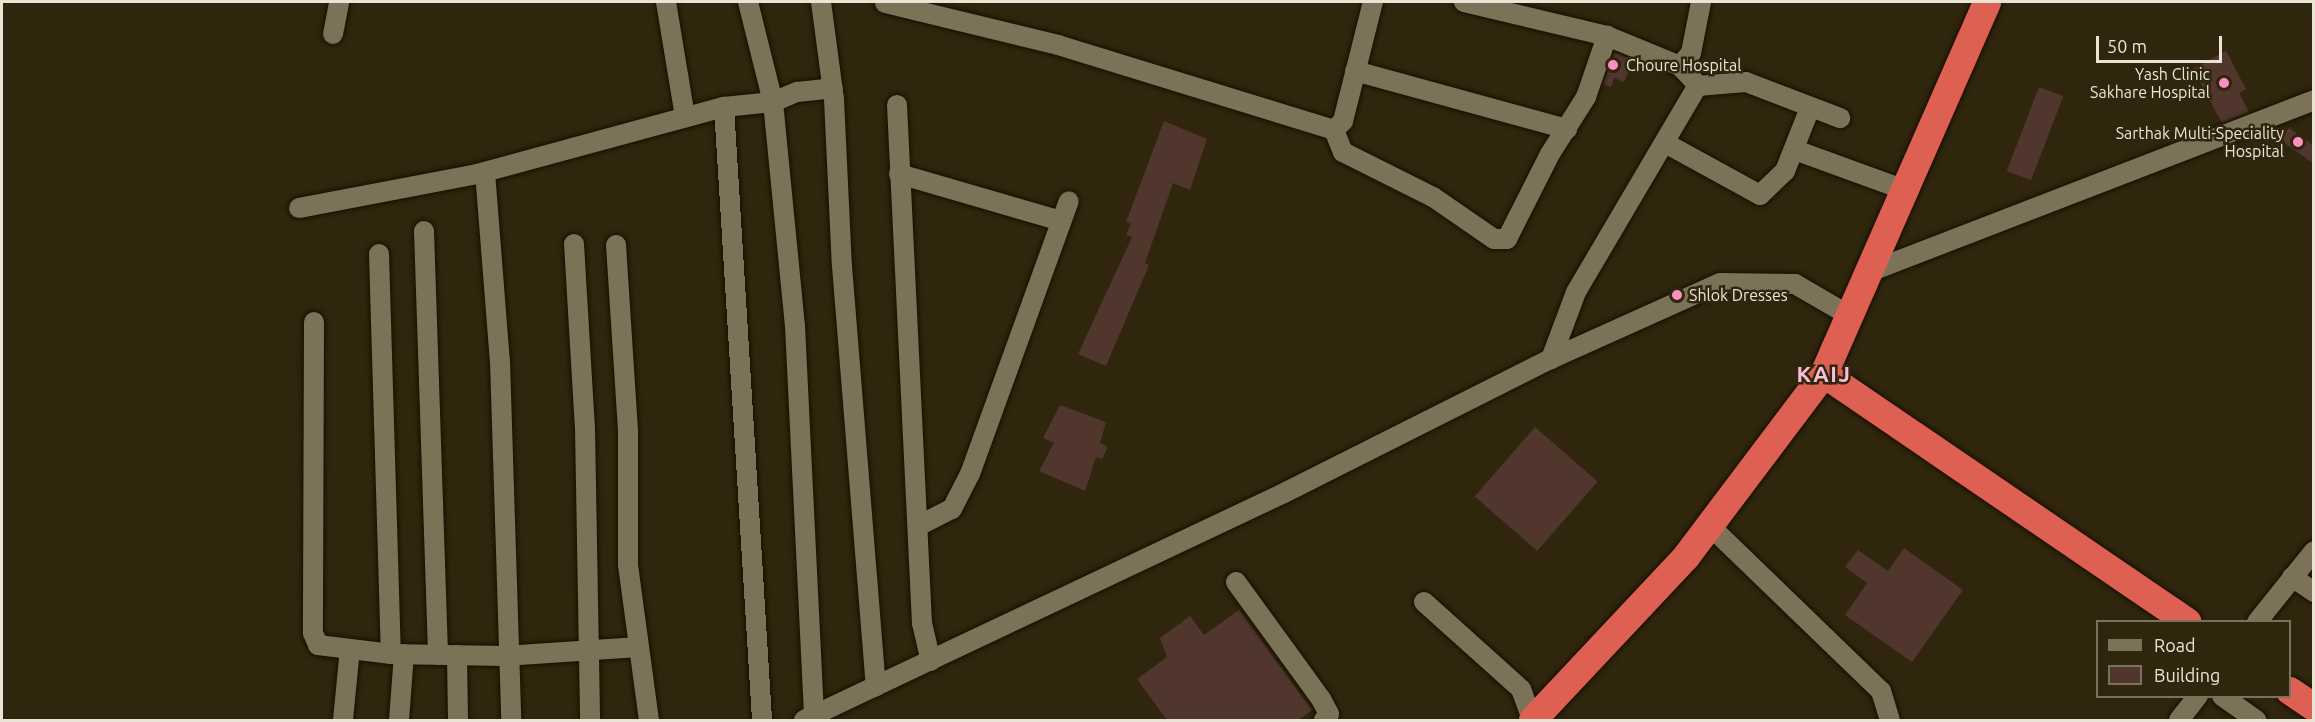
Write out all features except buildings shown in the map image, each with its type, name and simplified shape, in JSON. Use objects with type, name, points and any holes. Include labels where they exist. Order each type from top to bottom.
[{"type":"highway","points":[[1533,720],[1710,526],[1824,374],[1986,2]]},
{"type":"highway","points":[[1824,374],[2186,620]]},
{"type":"highway","points":[[2291,692],[2313,707]]},
{"type":"street","points":[[333,34],[339,2]]},
{"type":"street","points":[[666,2],[685,117]]},
{"type":"street","points":[[748,2],[773,102],[795,326],[809,718],[1284,493],[1551,359],[1720,282],[1795,284],[1850,316]]},
{"type":"street","points":[[821,2],[833,88],[876,687]]},
{"type":"street","points":[[1334,130],[1343,122],[1373,2]]},
{"type":"street","points":[[1464,2],[1606,36],[1680,66],[1697,86]]},
{"type":"street","points":[[1680,66],[1691,53],[1701,2]]},
{"type":"street","points":[[885,3],[1058,45],[1334,130]]},
{"type":"street","points":[[1334,130],[1343,152],[1433,197],[1494,238],[1507,239],[1586,97],[1606,36]]},
{"type":"street","points":[[1355,71],[1567,129]]},
{"type":"street","points":[[1697,86],[1746,82],[1840,118]]},
{"type":"street","points":[[1551,359],[1576,292],[1667,144],[1697,86]]},
{"type":"street","points":[[299,207],[485,172],[724,107],[773,102],[797,92],[833,88]]},
{"type":"street","points":[[1869,272],[2312,103]]},
{"type":"street","points":[[897,105],[922,623],[931,661]]},
{"type":"street","points":[[724,107],[762,720]]},
{"type":"street","points":[[1667,144],[1760,195],[1785,171],[1810,108]]},
{"type":"street","points":[[1795,150],[1905,190]]},
{"type":"street","points":[[485,172],[500,361],[511,656],[511,720]]},
{"type":"street","points":[[899,174],[1061,221]]},
{"type":"street","points":[[918,526],[952,509],[970,474],[1069,201]]},
{"type":"street","points":[[424,231],[448,655],[458,720]]},
{"type":"street","points":[[574,244],[585,428],[591,720]]},
{"type":"street","points":[[616,245],[628,433],[628,565],[649,720]]},
{"type":"street","points":[[379,254],[398,654],[399,720]]},
{"type":"street","points":[[314,322],[313,633],[318,645],[398,654],[511,656],[639,647]]},
{"type":"street","points":[[1710,526],[1881,691],[1890,720]]},
{"type":"street","points":[[2258,620],[2313,551]]},
{"type":"street","points":[[2292,577],[2313,592]]},
{"type":"street","points":[[1236,582],[1321,699],[1329,714],[1324,720]]},
{"type":"street","points":[[1424,602],[1521,689],[1533,720]]},
{"type":"street","points":[[343,720],[350,649]]},
{"type":"street","points":[[2179,720],[2196,698]]},
{"type":"street","points":[[2225,698],[2256,720]]},
{"type":"place","name":"Choure Hospital","points":[[1613,65]]},
{"type":"place","name":"Yash Clinic Sakhare Hospital","points":[[2224,83]]},
{"type":"place","name":"Sarthak Multi-Speciality Hospital","points":[[2298,142]]},
{"type":"place","name":"Shlok Dresses","points":[[1677,295]]},
{"type":"district","name":"KAIJ","points":[[1824,374]]}]
